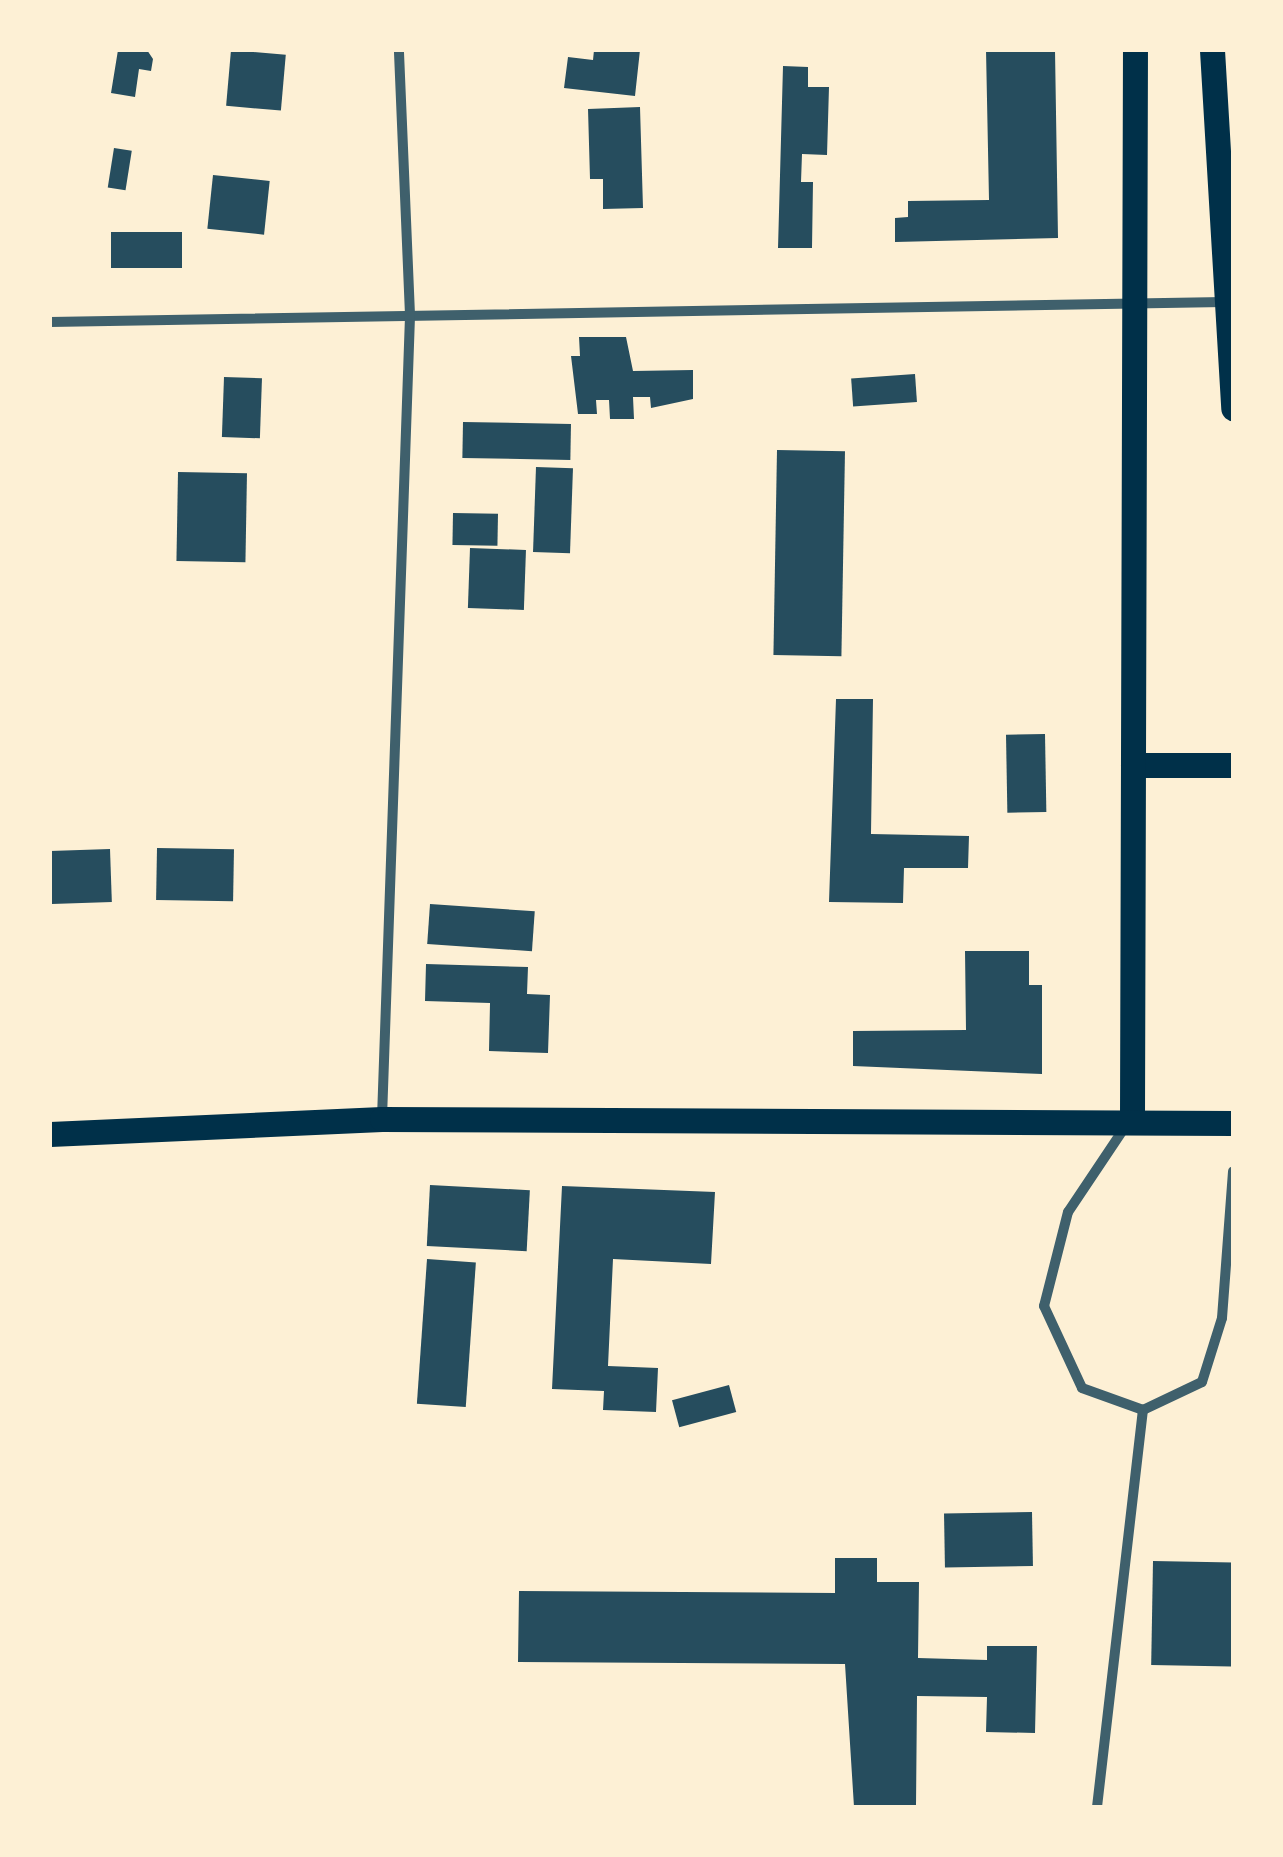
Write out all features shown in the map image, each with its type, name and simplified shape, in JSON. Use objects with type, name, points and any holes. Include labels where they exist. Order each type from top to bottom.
[{"type":"main road","points":[[1132,1116],[1134,765],[1129,302],[1135,50]]},
{"type":"main road","points":[[1212,50],[1232,302],[1233,408]]},
{"type":"main road","points":[[1134,765],[1233,765]]},
{"type":"main road","points":[[50,1134],[382,1120],[1132,1116],[1233,1122]]},
{"type":"street","points":[[382,1120],[410,315],[399,50]]},
{"type":"street","points":[[50,322],[1232,302]]},
{"type":"street","points":[[1132,1116],[1068,1212],[1044,1306],[1082,1388],[1144,1410],[1202,1382],[1222,1318],[1233,1171]]},
{"type":"street","points":[[1097,1807],[1144,1410]]},
{"type":"building","points":[[118,50],[147,50],[153,59],[151,71],[139,69],[135,97],[111,93]]},
{"type":"building","points":[[231,50],[286,55],[281,111],[226,106]]},
{"type":"building","points":[[594,50],[640,50],[635,96],[564,88],[568,57],[593,60]]},
{"type":"building","points":[[986,50],[1055,50],[1058,238],[895,242],[895,218],[908,217],[908,201],[989,200]]},
{"type":"building","points":[[783,66],[808,67],[808,87],[829,87],[827,155],[802,154],[801,182],[813,182],[812,248],[778,248]]},
{"type":"building","points":[[640,107],[643,208],[603,209],[603,179],[590,179],[588,109]]},
{"type":"building","points":[[114,148],[132,151],[126,190],[108,188]]},
{"type":"building","points":[[213,175],[270,181],[264,235],[207,229]]},
{"type":"building","points":[[111,232],[182,232],[182,268],[111,268]]},
{"type":"building","points":[[579,337],[626,337],[633,371],[693,370],[693,399],[651,408],[650,397],[633,397],[634,419],[610,419],[609,400],[596,400],[597,414],[578,414],[571,356],[580,356]]},
{"type":"building","points":[[915,374],[917,402],[853,406],[851,378]]},
{"type":"building","points":[[224,377],[262,378],[260,438],[222,437]]},
{"type":"building","points":[[463,422],[571,424],[570,460],[462,458]]},
{"type":"building","points":[[777,450],[845,451],[841,656],[773,655]]},
{"type":"building","points":[[536,467],[573,468],[570,553],[533,552]]},
{"type":"building","points":[[178,472],[247,473],[245,562],[176,561]]},
{"type":"building","points":[[453,513],[498,514],[497,546],[452,545]]},
{"type":"building","points":[[470,548],[526,550],[524,610],[468,608]]},
{"type":"building","points":[[836,699],[873,699],[871,834],[969,836],[968,868],[904,868],[903,903],[829,902]]},
{"type":"building","points":[[1045,734],[1046,812],[1007,813],[1006,735]]},
{"type":"building","points":[[157,848],[234,849],[233,901],[156,900]]},
{"type":"building","points":[[110,849],[112,902],[52,904],[50,851]]},
{"type":"building","points":[[430,904],[535,911],[532,951],[427,944]]},
{"type":"building","points":[[965,951],[1029,951],[1029,985],[1042,985],[1042,1074],[853,1066],[853,1031],[966,1030]]},
{"type":"building","points":[[426,964],[528,967],[527,994],[550,995],[548,1053],[489,1051],[490,1003],[425,1001]]},
{"type":"building","points":[[430,1185],[530,1190],[527,1251],[427,1246]]},
{"type":"building","points":[[562,1186],[715,1192],[711,1264],[613,1259],[608,1366],[658,1368],[656,1412],[603,1410],[604,1391],[552,1389]]},
{"type":"building","points":[[427,1259],[476,1262],[466,1407],[417,1404]]},
{"type":"building","points":[[729,1385],[736,1412],[679,1427],[672,1400]]},
{"type":"building","points":[[1032,1512],[1033,1566],[945,1568],[944,1514]]},
{"type":"building","points":[[835,1558],[877,1558],[877,1582],[919,1582],[918,1658],[987,1660],[987,1646],[1037,1646],[1035,1733],[986,1732],[987,1697],[917,1696],[916,1807],[854,1807],[845,1664],[518,1662],[519,1591],[835,1593]]},
{"type":"building","points":[[1153,1561],[1233,1562],[1231,1666],[1151,1665]]}]
